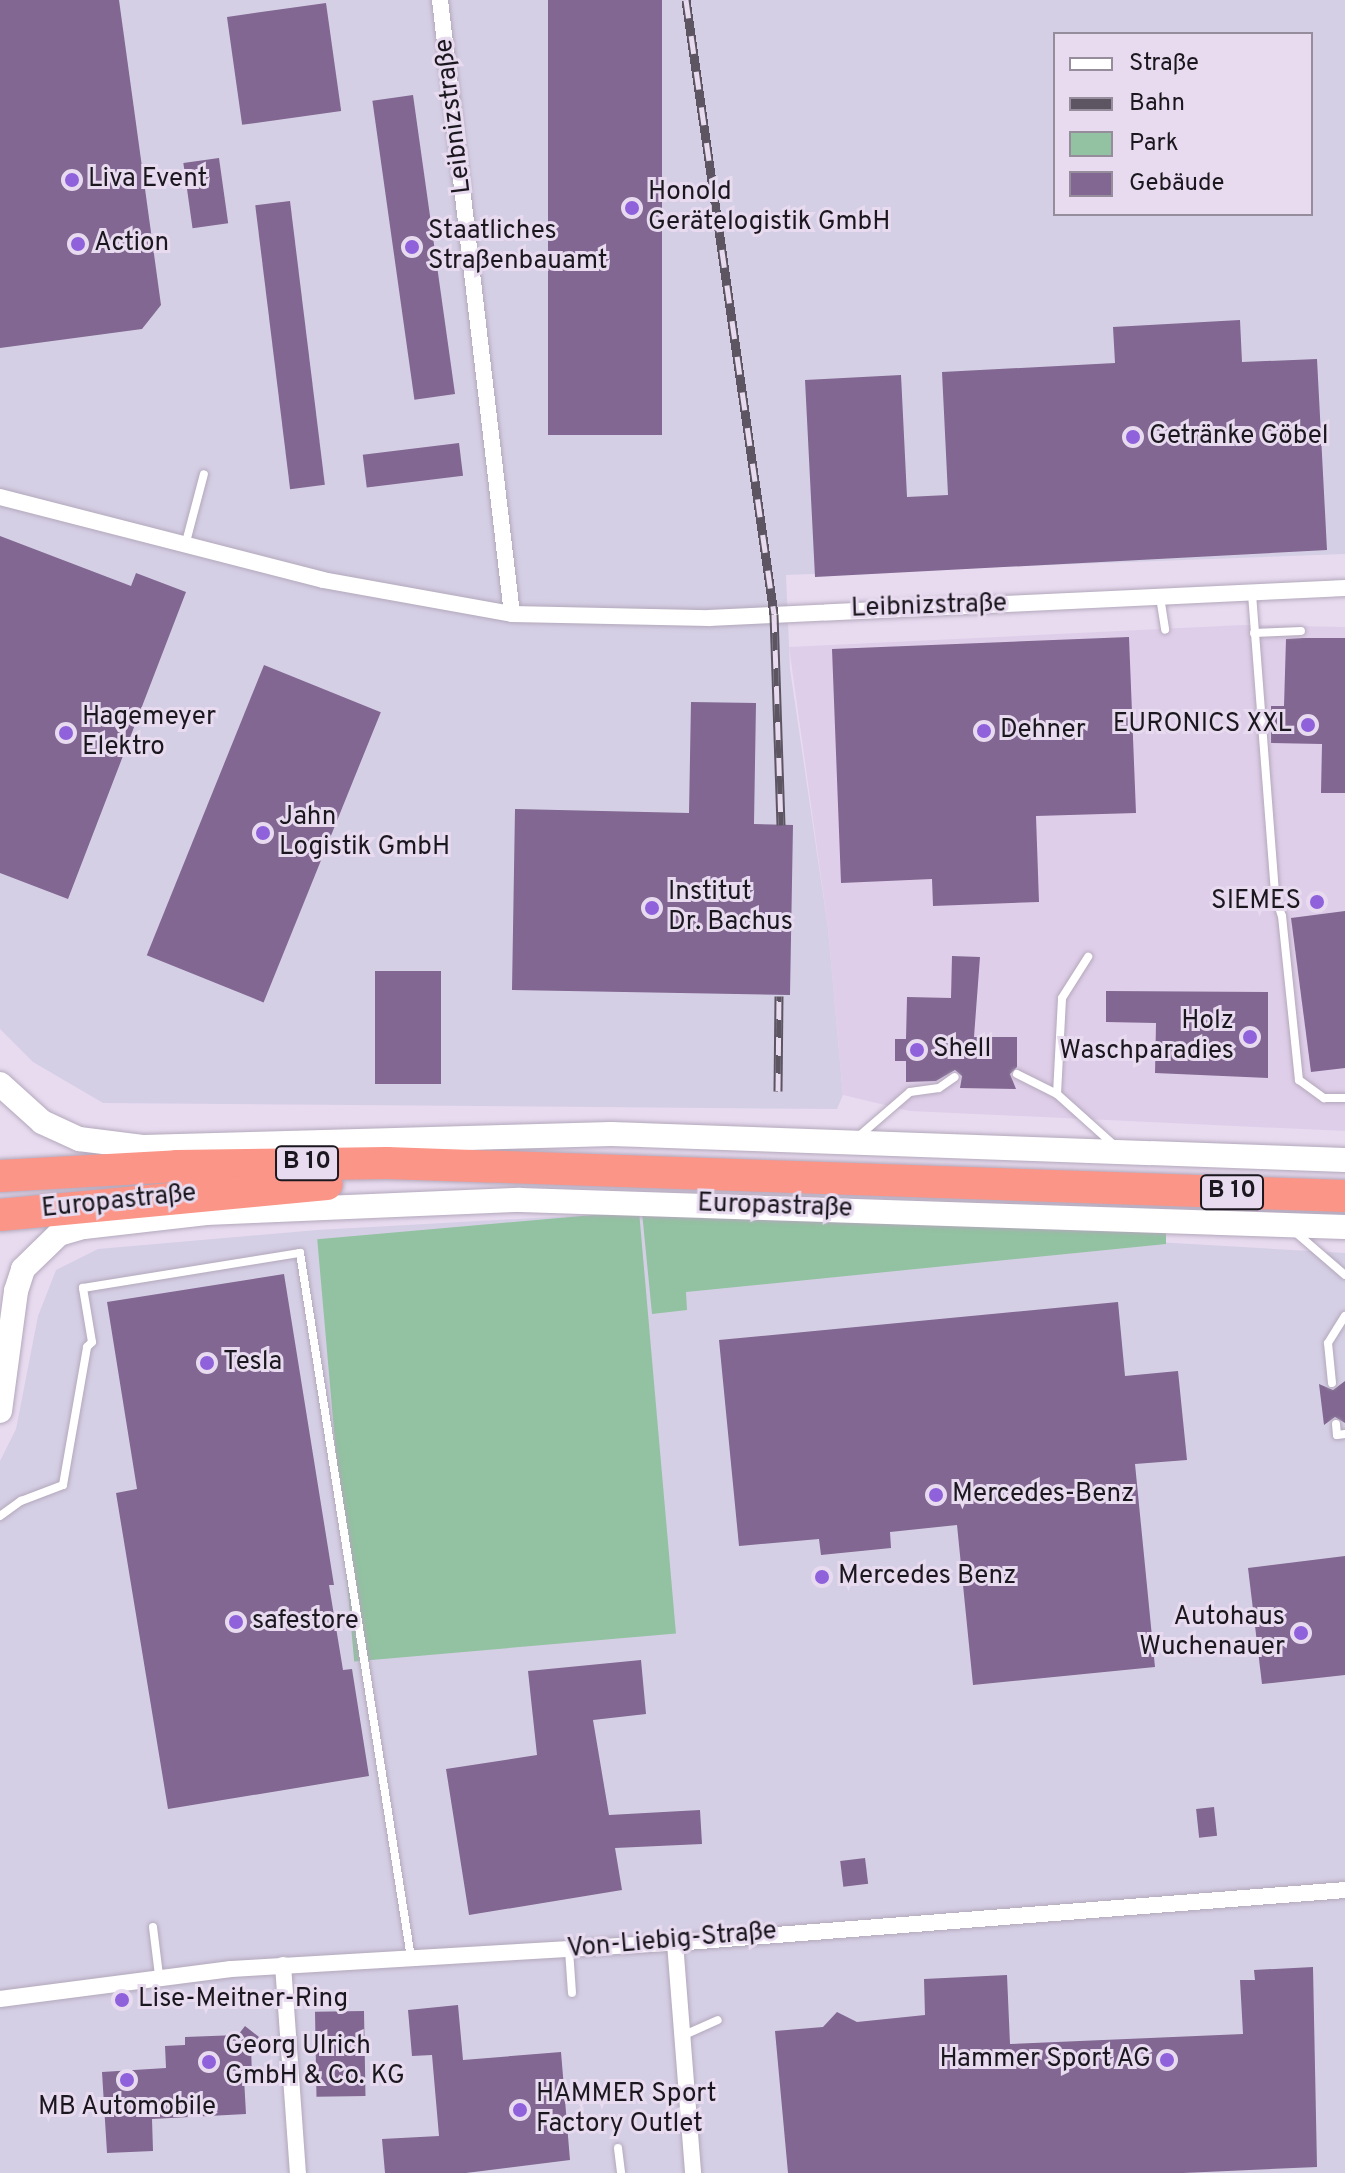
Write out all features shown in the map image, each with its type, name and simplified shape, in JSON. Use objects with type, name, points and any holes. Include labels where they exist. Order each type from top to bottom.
[{"type":"highway","name":"B 10","points":[[40,1171],[209,1147]]},
{"type":"highway","name":"Europastraße","points":[[0,1176],[40,1171],[387,1163],[573,1173],[1345,1196]]},
{"type":"highway","name":"Europastraße","points":[[6,1214],[259,1187],[573,1173]]},
{"type":"highway","points":[[6,1214],[206,1213]]},
{"type":"street","name":"Leibnizstraße","points":[[440,0],[512,614]]},
{"type":"street","name":"Leibnizstraße","points":[[0,497],[186,542],[323,580],[512,614],[709,618],[1345,588]]},
{"type":"street","name":"Europastraße","points":[[0,1084],[42,1122],[79,1139],[209,1147],[511,1133],[1345,1160]]},
{"type":"street","name":"Europastraße","points":[[0,1411],[16,1291],[40,1247],[59,1234],[84,1227],[206,1213],[520,1200],[1345,1227]]},
{"type":"street","name":"Von-Liebig-Straße","points":[[0,1999],[159,1975],[675,1943],[1345,1890]]},
{"type":"street","points":[[675,1943],[693,2173]]},
{"type":"street","points":[[283,1965],[298,2173]]},
{"type":"lane","points":[[186,542],[204,474]]},
{"type":"lane","points":[[1252,594],[1272,817],[1275,895],[1282,916],[1299,1080],[1324,1098],[1345,1098]]},
{"type":"lane","points":[[1160,597],[1165,630]]},
{"type":"lane","points":[[1254,633],[1301,631]]},
{"type":"lane","points":[[1275,895],[1287,893]]},
{"type":"lane","points":[[1057,1094],[1062,998],[1088,957]]},
{"type":"lane","points":[[1017,1074],[1057,1094],[1122,1151]]},
{"type":"lane","points":[[847,1142],[871,1129],[910,1092],[939,1088],[955,1077]]},
{"type":"lane","points":[[1284,1224],[1345,1275]]},
{"type":"lane","points":[[0,1516],[21,1501],[63,1485],[87,1347],[92,1342],[83,1288],[300,1253],[411,1958]]},
{"type":"lane","points":[[1332,1383],[1328,1343],[1345,1316]]},
{"type":"lane","points":[[1336,1424],[1337,1435],[1345,1434]]},
{"type":"lane","points":[[153,1927],[159,1975]]},
{"type":"lane","points":[[569,1950],[572,1993]]},
{"type":"lane","points":[[681,2036],[718,2020]]},
{"type":"lane","points":[[618,2148],[621,2173]]},
{"type":"shaded area","points":[[0,0],[1345,0],[1345,554],[786,575],[790,669],[828,928],[843,1095],[837,1109],[103,1103],[33,1062],[0,1029]]},
{"type":"shaded area","points":[[1242,625],[1345,627],[1345,1131],[910,1111],[843,1095],[828,928],[789,647]]},
{"type":"shaded area","points":[[642,1212],[1345,1253],[1345,2173],[0,2173],[0,1461],[16,1429],[38,1316],[56,1270],[98,1249],[317,1230]]},
{"type":"green space","points":[[639,1211],[676,1633],[354,1662],[317,1239]]},
{"type":"green space","points":[[642,1212],[1166,1233],[1166,1244],[686,1292],[687,1310],[652,1314]]},
{"type":"building","name":"Liva Event","points":[[0,0],[119,0],[161,305],[142,329],[0,348]]},
{"type":"building","name":"Honold Gerätelogistik GmbH","points":[[548,0],[662,0],[662,435],[548,435]]},
{"type":"building","points":[[326,3],[341,111],[242,125],[227,17]]},
{"type":"building","name":"Staatliches Straßenbauamt","points":[[413,95],[455,394],[414,400],[372,101]]},
{"type":"building","points":[[219,158],[228,223],[193,228],[183,163]]},
{"type":"building","points":[[290,201],[325,485],[290,489],[255,205]]},
{"type":"building","name":"Getränke Göbel","points":[[1240,320],[1242,362],[1317,359],[1327,550],[815,577],[805,380],[901,375],[907,497],[948,495],[942,372],[1115,363],[1113,327]]},
{"type":"building","points":[[459,443],[463,476],[367,488],[363,455]]},
{"type":"building","name":"Hagemeyer Elektro","points":[[0,536],[131,586],[136,573],[186,592],[68,899],[0,873]]},
{"type":"building","name":"Dehner","points":[[1129,637],[1136,813],[1036,816],[1039,902],[933,906],[932,879],[841,883],[832,649]]},
{"type":"building","name":"EURONICS XXL","points":[[1345,638],[1345,793],[1321,793],[1322,744],[1271,743],[1271,706],[1284,706],[1286,639]]},
{"type":"building","name":"Jahn Logistik GmbH","points":[[264,665],[381,712],[264,1002],[147,955]]},
{"type":"building","name":"Institut Dr. Bachus","points":[[691,702],[756,703],[754,824],[793,825],[790,995],[512,990],[515,809],[689,813]]},
{"type":"building","points":[[1345,911],[1345,1068],[1311,1072],[1291,918]]},
{"type":"building","points":[[952,956],[980,957],[974,1037],[1017,1037],[1017,1067],[1010,1074],[1016,1089],[960,1088],[962,1076],[955,1070],[936,1081],[906,1082],[906,1061],[895,1061],[895,1039],[906,1039],[907,997],[951,998]]},
{"type":"building","points":[[375,971],[441,971],[441,1084],[375,1084]]},
{"type":"building","name":"Holz Waschparadies","points":[[1106,991],[1268,992],[1268,1078],[1155,1073],[1156,1023],[1106,1022]]},
{"type":"building","name":"safestore","points":[[284,1274],[334,1585],[329,1585],[343,1670],[352,1669],[369,1776],[168,1809],[116,1493],[137,1489],[107,1302]]},
{"type":"building","name":"Mercedes-Benz","points":[[1118,1302],[1125,1376],[1178,1371],[1187,1460],[1135,1464],[1155,1667],[973,1685],[957,1525],[890,1532],[891,1548],[821,1555],[819,1539],[739,1546],[719,1340]]},
{"type":"building","points":[[1345,1381],[1345,1423],[1335,1417],[1324,1425],[1319,1384],[1333,1390]]},
{"type":"building","name":"Autohaus Wuchenauer","points":[[1345,1556],[1345,1675],[1262,1684],[1248,1568]]},
{"type":"building","points":[[641,1660],[646,1714],[593,1720],[609,1815],[700,1810],[702,1844],[615,1848],[622,1890],[469,1915],[446,1769],[537,1755],[528,1671]]},
{"type":"building","points":[[1214,1807],[1217,1836],[1199,1838],[1196,1809]]},
{"type":"building","points":[[865,1858],[868,1884],[843,1887],[840,1861]]},
{"type":"building","name":"Hammer Sport AG","points":[[1313,1967],[1317,2167],[1183,2173],[788,2173],[775,2031],[823,2027],[837,2012],[857,2022],[925,2015],[924,1979],[1007,1975],[1010,2044],[1243,2034],[1240,1980],[1255,1980],[1254,1970]]},
{"type":"building","points":[[458,2005],[463,2060],[561,2052],[570,2160],[466,2173],[385,2173],[382,2139],[439,2136],[432,2055],[412,2056],[408,2010]]},
{"type":"building","points":[[364,2011],[365,2096],[316,2097],[315,2012]]},
{"type":"building","points":[[245,2026],[259,2037],[251,2046],[252,2077],[244,2078],[246,2114],[152,2119],[153,2151],[107,2153],[102,2072],[166,2068],[165,2046],[185,2045],[185,2037],[238,2035]]},
{"type":"railway","points":[[686,0],[774,614],[781,825]]},
{"type":"railway","points":[[778,1091],[779,996]]},
{"type":"place","name":"Liva Event","points":[[72,180]]},
{"type":"place","name":"Honold Gerätelogistik GmbH","points":[[632,208]]},
{"type":"place","name":"Action","points":[[78,244]]},
{"type":"place","name":"Staatliches Straßenbauamt","points":[[412,247]]},
{"type":"place","name":"Getränke Göbel","points":[[1133,437]]},
{"type":"place","name":"EURONICS XXL","points":[[1308,725]]},
{"type":"place","name":"Dehner","points":[[984,731]]},
{"type":"place","name":"Hagemeyer Elektro","points":[[66,733]]},
{"type":"place","name":"Jahn Logistik GmbH","points":[[263,833]]},
{"type":"place","name":"SIEMES","points":[[1317,902]]},
{"type":"place","name":"Institut Dr. Bachus","points":[[652,908]]},
{"type":"place","name":"Holz Waschparadies","points":[[1250,1037]]},
{"type":"place","name":"Shell","points":[[917,1050]]},
{"type":"place","name":"Tesla","points":[[207,1363]]},
{"type":"place","name":"Mercedes-Benz","points":[[936,1495]]},
{"type":"place","name":"Mercedes Benz","points":[[822,1577]]},
{"type":"place","name":"safestore","points":[[236,1622]]},
{"type":"place","name":"Autohaus Wuchenauer","points":[[1301,1633]]},
{"type":"place","name":"Lise-Meitner-Ring","points":[[122,2000]]},
{"type":"place","name":"Hammer Sport AG","points":[[1167,2060]]},
{"type":"place","name":"Georg Ulrich GmbH & Co. KG","points":[[209,2062]]},
{"type":"place","name":"MB Automobile","points":[[127,2080]]},
{"type":"place","name":"HAMMER Sport Factory Outlet","points":[[520,2110]]}]
